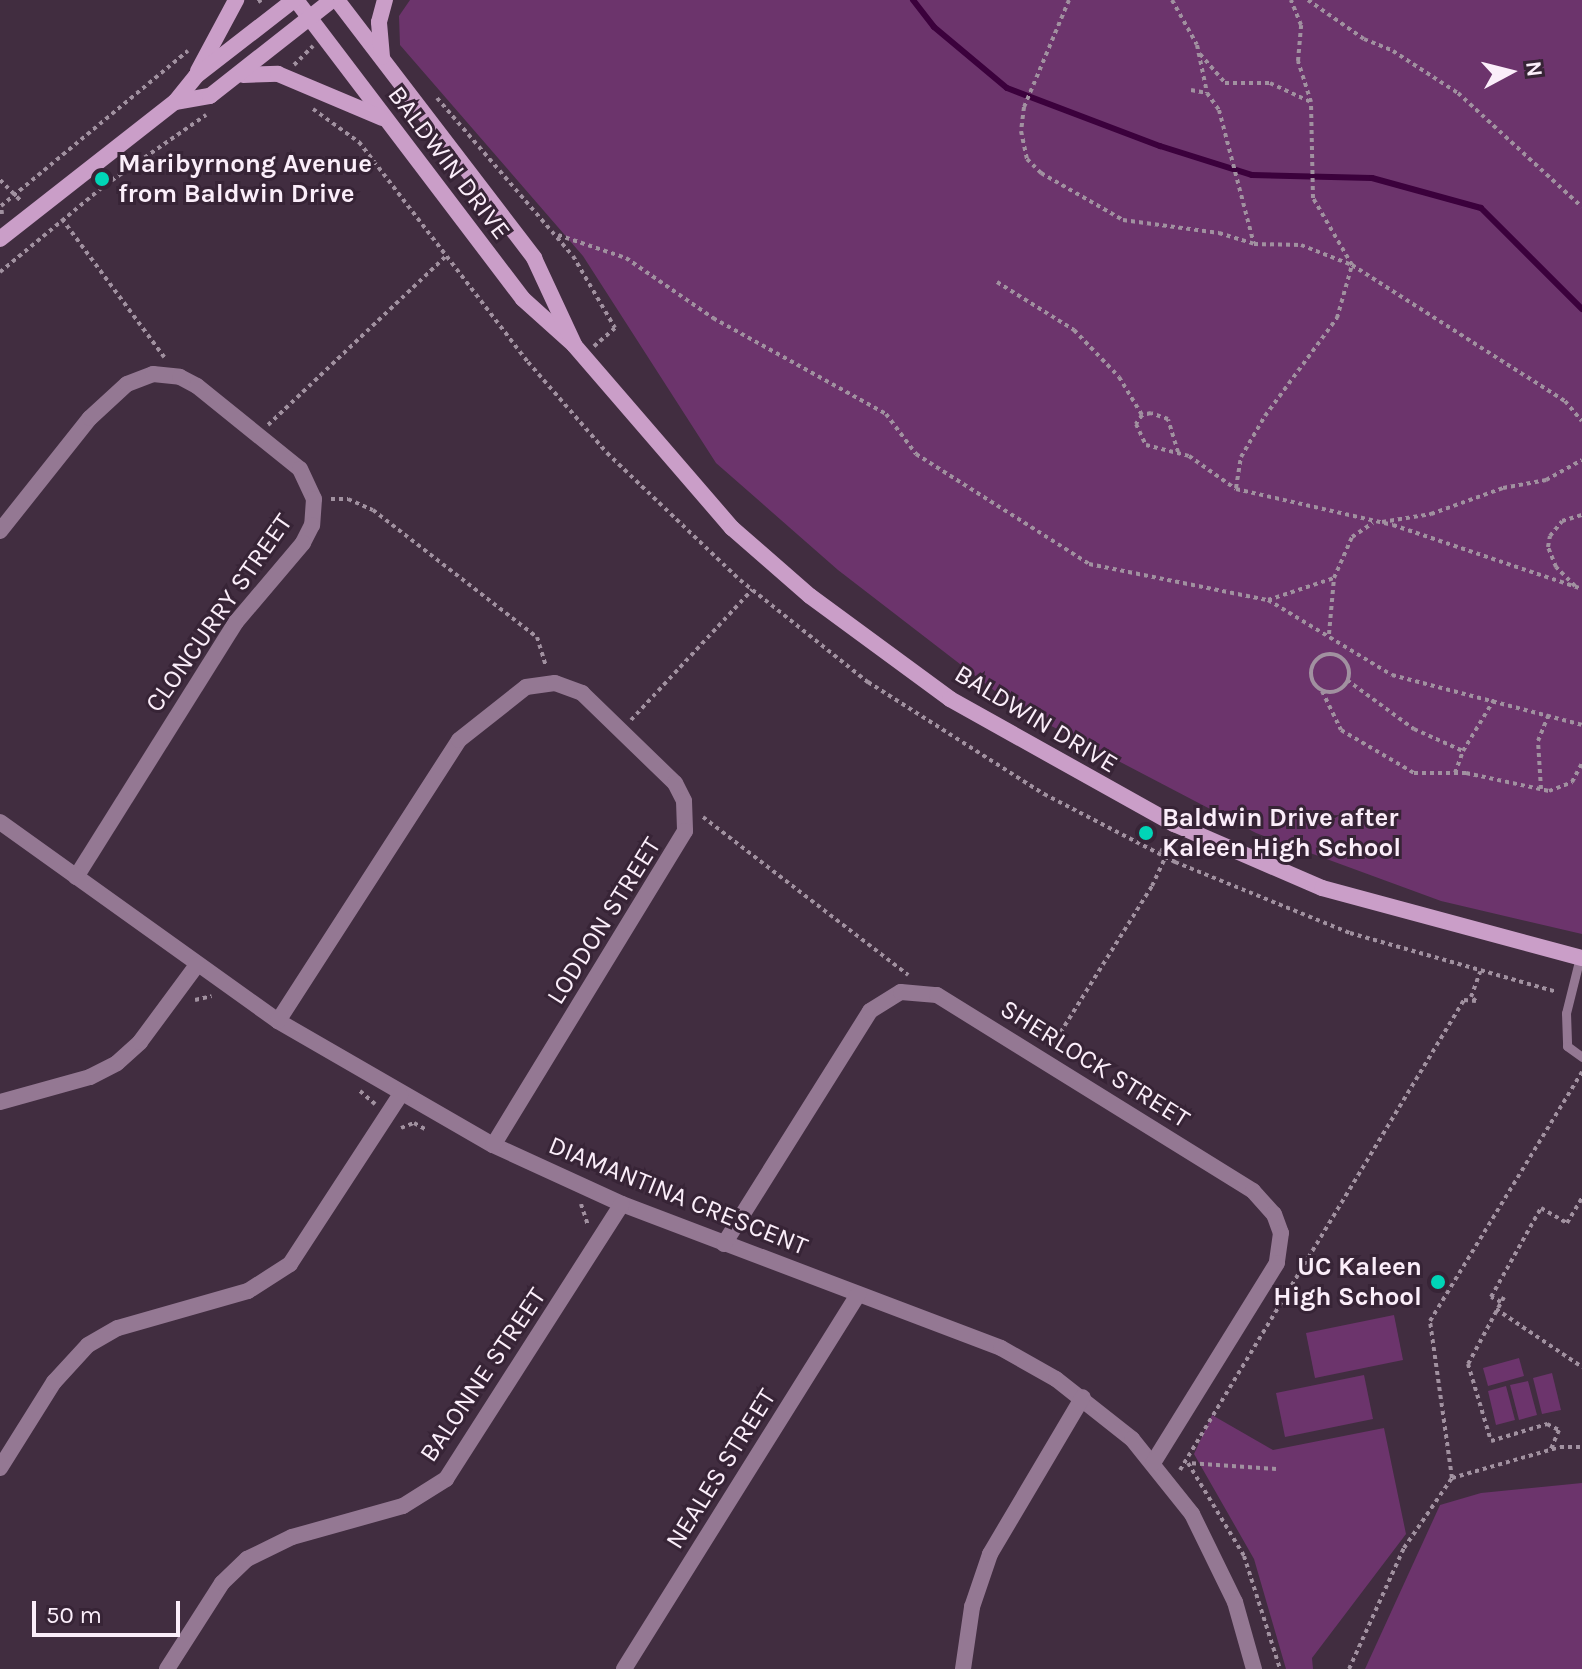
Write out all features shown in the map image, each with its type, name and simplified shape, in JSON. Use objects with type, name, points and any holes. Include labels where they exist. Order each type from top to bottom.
[{"type":"main road","points":[[0,239],[175,102],[196,76],[236,0]]},
{"type":"main road","points":[[196,76],[295,0]]},
{"type":"main road","name":"BALDWIN DRIVE","points":[[295,0],[523,299],[579,351],[688,482],[810,596],[950,699],[1174,824],[1322,888],[1581,957]]},
{"type":"main road","points":[[175,102],[210,96],[335,0]]},
{"type":"main road","name":"BALDWIN DRIVE","points":[[335,0],[534,258],[579,351]]},
{"type":"main road","points":[[383,59],[379,22],[385,0]]},
{"type":"main road","points":[[224,85],[248,72],[271,71],[384,120]]},
{"type":"street","name":"CLONCURRY STREET","points":[[76,877],[236,622],[303,543],[312,525],[314,499],[300,469],[197,386],[168,374]]},
{"type":"street","points":[[0,531],[63,448],[120,389],[144,376],[168,374]]},
{"type":"street","points":[[278,1021],[443,759],[496,706],[538,684],[573,688],[675,783],[686,811]]},
{"type":"street","name":"LODDON STREET","points":[[493,1145],[677,849],[686,811]]},
{"type":"street","name":"DIAMANTINA CRESCENT","points":[[0,822],[278,1021],[400,1095],[493,1145],[622,1204],[1001,1348],[1083,1397],[1167,1480],[1223,1571],[1254,1669]]},
{"type":"street","points":[[0,1102],[90,1077],[117,1063],[140,1042],[197,965]]},
{"type":"street","points":[[724,1244],[864,1018],[884,999],[910,991]]},
{"type":"street","name":"SHERLOCK STREET","points":[[910,991],[946,1000],[1253,1191],[1278,1223],[1280,1253],[1272,1273],[1153,1463]]},
{"type":"street","points":[[0,1468],[58,1375],[88,1345],[118,1328],[248,1291],[290,1264],[400,1095]]},
{"type":"street","name":"BALONNE STREET","points":[[167,1669],[222,1583],[247,1559],[284,1540],[403,1506],[446,1479],[622,1204]]},
{"type":"street","name":"NEALES STREET","points":[[624,1669],[858,1294]]},
{"type":"street","points":[[963,1669],[972,1607],[990,1554],[1083,1397]]},
{"type":"lane","points":[[1581,957],[1568,1004],[1567,1046],[1582,1057]]},
{"type":"path","points":[[254,0],[261,0]]},
{"type":"path","points":[[1069,0],[1024,107],[1027,159],[1096,208],[1123,220],[1219,233],[1254,244],[1301,245],[1352,265],[1565,401],[1582,421]]},
{"type":"path","points":[[1175,0],[1199,52],[1225,83],[1270,83],[1311,102]]},
{"type":"path","points":[[1236,489],[1241,457],[1265,416],[1337,318],[1352,265],[1313,198],[1311,102],[1298,61],[1301,25],[1291,0]]},
{"type":"path","points":[[1308,0],[1364,39],[1393,51],[1458,93],[1582,207]]},
{"type":"path","points":[[0,216],[1,206],[189,49]]},
{"type":"path","points":[[1199,52],[1207,93],[1219,110],[1254,244]]},
{"type":"path","points":[[1191,90],[1207,93]]},
{"type":"path","points":[[431,91],[558,235],[615,328],[579,351]]},
{"type":"path","points":[[306,104],[359,142],[446,256],[607,453],[752,590],[844,664],[959,744],[1165,858],[1350,933],[1555,990],[1559,1003],[1568,1004]]},
{"type":"path","points":[[0,272],[61,218],[209,113]]},
{"type":"path","points":[[0,180],[20,200]]},
{"type":"path","points":[[61,218],[162,353],[168,374]]},
{"type":"path","points":[[558,235],[626,258],[713,318],[886,414],[916,454],[1089,564],[1268,600],[1329,634],[1392,675],[1495,698],[1582,725]]},
{"type":"path","points":[[258,435],[446,256]]},
{"type":"path","points":[[997,282],[1074,330],[1119,377],[1142,415]]},
{"type":"path","points":[[1178,452],[1168,419],[1151,413],[1142,415],[1136,424],[1146,445],[1178,452],[1236,489],[1296,499],[1580,588]]},
{"type":"path","points":[[1329,634],[1334,578],[1352,537],[1374,522],[1431,514],[1503,488],[1546,480],[1582,460]]},
{"type":"path","points":[[314,499],[348,499],[373,510],[537,637],[546,667],[538,684]]},
{"type":"path","points":[[1580,588],[1556,567],[1548,547],[1550,536],[1562,521],[1582,515]]},
{"type":"path","points":[[1268,600],[1334,578]]},
{"type":"path","points":[[621,731],[752,590]]},
{"type":"path","points":[[1336,656],[1342,643]]},
{"type":"path","points":[[1322,691],[1339,689],[1347,680],[1348,668],[1336,656],[1324,655],[1313,663],[1313,682],[1322,691],[1332,719],[1364,747],[1414,773],[1455,773],[1541,790],[1563,788],[1582,763]]},
{"type":"path","points":[[1347,680],[1414,729],[1463,751]]},
{"type":"path","points":[[1455,773],[1463,751],[1495,698]]},
{"type":"path","points":[[1541,790],[1538,741],[1549,714]]},
{"type":"path","points":[[686,811],[699,814],[902,969],[911,979],[910,991]]},
{"type":"path","points":[[1165,858],[1161,852],[1174,824]]},
{"type":"path","points":[[1043,1060],[1165,858]]},
{"type":"path","points":[[1280,1669],[1244,1556],[1188,1463],[1187,1452],[1464,1000],[1476,1001],[1471,997],[1480,971]]},
{"type":"path","points":[[1452,1478],[1430,1321],[1582,1072]]},
{"type":"path","points":[[367,1095],[377,1113],[372,1122],[380,1127],[397,1135],[414,1123],[428,1130]]},
{"type":"path","points":[[1551,1449],[1559,1430],[1547,1424],[1491,1441],[1468,1364],[1502,1300],[1491,1297],[1541,1208],[1567,1223],[1582,1198]]},
{"type":"path","points":[[571,1200],[583,1205],[589,1232],[601,1238]]},
{"type":"path","points":[[1496,1309],[1582,1367]]},
{"type":"path","points":[[1349,1669],[1404,1548],[1452,1478],[1551,1449],[1582,1447]]},
{"type":"path","points":[[1167,1480],[1188,1463],[1276,1469]]},
{"type":"shaded area","points":[[410,0],[1582,0],[1582,934],[1441,901],[1256,833],[1017,708],[838,570],[716,463],[583,256],[400,45],[399,16]]},
{"type":"shaded area","points":[[1394,1315],[1403,1360],[1315,1378],[1306,1333]]},
{"type":"shaded area","points":[[1519,1358],[1524,1376],[1488,1386],[1483,1368]]},
{"type":"shaded area","points":[[1552,1373],[1561,1410],[1542,1414],[1533,1378]]},
{"type":"shaded area","points":[[1364,1375],[1373,1419],[1285,1437],[1276,1393]]},
{"type":"shaded area","points":[[1528,1381],[1537,1415],[1519,1420],[1510,1385]]},
{"type":"shaded area","points":[[1506,1386],[1515,1420],[1496,1425],[1488,1391]]},
{"type":"shaded area","points":[[1212,1415],[1273,1450],[1384,1428],[1406,1534],[1312,1658],[1313,1669],[1286,1669],[1254,1559],[1194,1454]]},
{"type":"shaded area","points":[[1582,1483],[1582,1669],[1365,1669],[1440,1505],[1481,1493]]},
{"type":"waterway","points":[[913,0],[934,27],[1007,88],[1160,146],[1252,175],[1372,178],[1481,208],[1582,309]]},
{"type":"place","name":"Maribyrnong Avenue from Baldwin Drive","points":[[102,179]]},
{"type":"place","name":"Baldwin Drive after Kaleen High School","points":[[1146,833]]},
{"type":"place","name":"UC Kaleen High School","points":[[1438,1282]]}]
